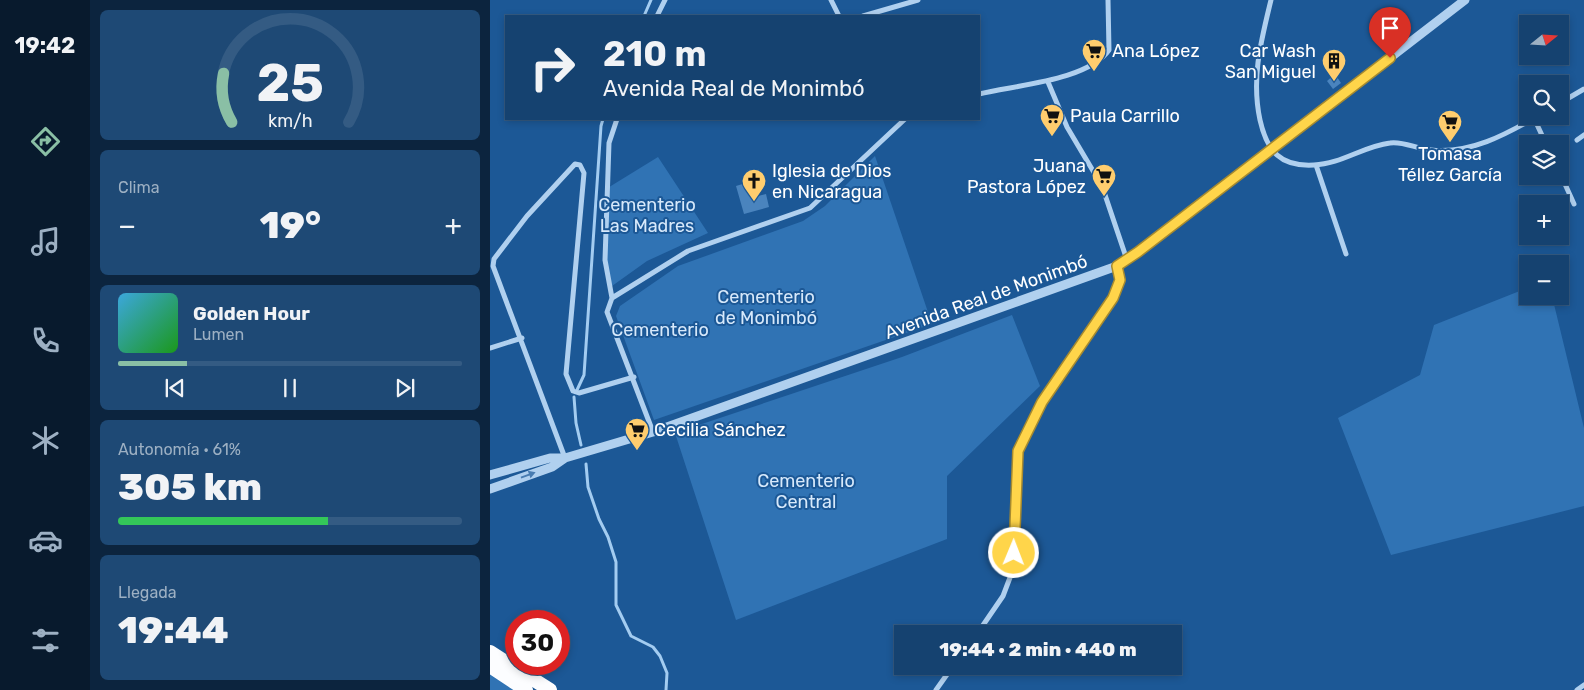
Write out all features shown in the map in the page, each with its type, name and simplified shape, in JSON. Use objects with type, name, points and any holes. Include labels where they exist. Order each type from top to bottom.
[{"type":"highway","points":[[490,652],[550,690]]},
{"type":"highway","points":[[490,666],[526,690]]},
{"type":"street","points":[[658,15],[665,0]]},
{"type":"street","points":[[831,0],[838,15]]},
{"type":"street","points":[[866,15],[915,0]]},
{"type":"street","points":[[980,94],[1048,82],[1093,65],[1104,57],[1109,50],[1110,37],[1108,0]]},
{"type":"street","points":[[1271,0],[1258,53],[1255,80],[1256,100],[1261,126],[1270,150],[1279,158],[1290,162],[1316,165],[1330,163],[1368,147],[1400,141],[1415,148],[1431,150],[1468,148],[1494,139],[1521,125]]},
{"type":"street","name":"Avenida Real de Monimbó","points":[[490,475],[550,458],[565,458],[653,432],[1117,266],[1465,0]]},
{"type":"street","points":[[1048,82],[1067,127],[1102,186],[1127,260]]},
{"type":"street","points":[[1569,98],[1584,89]]},
{"type":"street","points":[[617,120],[609,144],[605,260],[612,298],[607,312],[634,377],[653,432]]},
{"type":"street","points":[[612,298],[688,251],[810,208],[904,120]]},
{"type":"street","points":[[1577,140],[1584,135]]},
{"type":"street","points":[[565,458],[522,338],[493,266],[494,259],[528,216],[566,177],[571,167],[580,165],[584,173],[566,374],[574,391],[579,393],[634,377]]},
{"type":"street","points":[[1316,165],[1346,254]]},
{"type":"street","points":[[1565,185],[1574,204]]},
{"type":"street","points":[[983,625],[1003,596],[1014,567],[1015,484],[1018,451],[1042,402],[1113,298],[1120,280],[1117,266]]},
{"type":"street","points":[[490,348],[522,338]]},
{"type":"street","name":"Avenida Real de Monimbó","points":[[490,489],[552,467],[565,458]]},
{"type":"street","points":[[936,690],[947,675]]},
{"type":"street","points":[[1577,690],[1584,685]]},
{"type":"green space","points":[[875,156],[932,324],[654,420],[616,316],[620,306],[678,266],[803,221],[825,206]]},
{"type":"green space","name":"Cementerio Las Madres","points":[[658,157],[708,233],[647,261],[612,286],[607,276],[606,189]]},
{"type":"green space","points":[[1519,291],[1519,305],[1554,305],[1584,428],[1584,506],[1391,555],[1338,418],[1420,375],[1434,325]]},
{"type":"green space","name":"Cementerio Central","points":[[1012,315],[1040,386],[947,476],[947,539],[736,620],[675,433],[902,357]]},
{"type":"green space","points":[[490,666],[526,690],[490,690]]},
{"type":"building","name":"Car Wash San Miguel","points":[[1335,74],[1341,83],[1333,89],[1327,81]]},
{"type":"building","name":"Iglesia de Dios en Nicaragua","points":[[749,182],[754,197],[766,194],[769,207],[744,214],[736,186]]},
{"type":"waterway","points":[[644,15],[651,0]]},
{"type":"waterway","points":[[577,390],[584,375],[603,120]]},
{"type":"waterway","points":[[574,397],[576,423],[581,445]]},
{"type":"waterway","points":[[586,464],[588,487],[616,562],[616,605],[631,636],[653,647],[660,656],[667,673],[666,690]]},
{"type":"place","name":"Ana López","points":[[1094,72]]},
{"type":"place","name":"Car Wash San Miguel","points":[[1334,82]]},
{"type":"place","name":"Paula Carrillo","points":[[1052,137]]},
{"type":"place","name":"Tomasa Téllez García","points":[[1450,143]]},
{"type":"place","name":"Juana Pastora López","points":[[1104,197]]},
{"type":"place","name":"Iglesia de Dios en Nicaragua","points":[[754,202]]},
{"type":"place","name":"Cecilia Sánchez","points":[[637,451]]},
{"type":"route","points":[[1014,553],[1015,484],[1018,451],[1031,420],[1053,384],[1118,289],[1120,280],[1117,266],[1138,252],[1390,58]]},
{"type":"park label","name":"Cementerio de Monimbó","points":[[766,307]]},
{"type":"park label","name":"Cementerio","points":[[660,330]]}]
